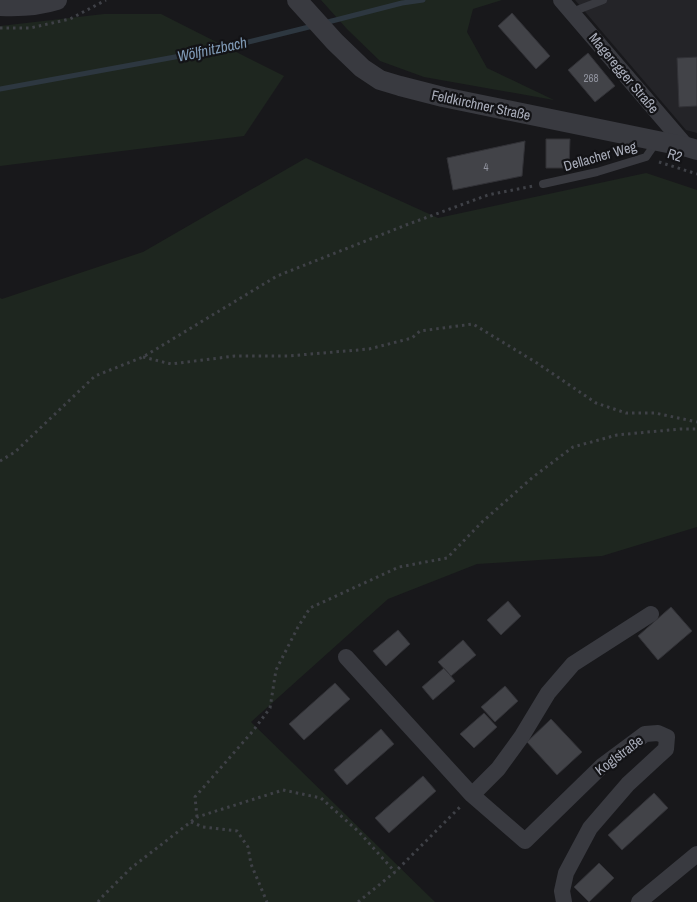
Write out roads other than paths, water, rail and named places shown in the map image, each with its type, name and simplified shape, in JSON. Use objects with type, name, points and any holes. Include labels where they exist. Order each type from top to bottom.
[{"type":"street","points":[[0,6],[13,7],[43,4],[56,0]]},
{"type":"street","name":"Feldkirchner Straße","points":[[296,0],[362,68],[380,80],[651,149],[692,149]]},
{"type":"street","name":"Mageregger Straße","points":[[567,6],[692,149]]},
{"type":"street","points":[[472,795],[498,770],[548,694],[573,664],[651,614]]},
{"type":"street","name":"Koglstraße","points":[[346,657],[472,795],[524,841],[602,766],[645,734],[658,734],[668,737],[666,749],[628,784],[590,828],[566,873],[562,891],[564,902]]},
{"type":"street","points":[[639,902],[697,854]]},
{"type":"lane","points":[[567,6],[603,0]]},
{"type":"lane","name":"Dellacher Weg","points":[[544,184],[598,172],[651,149]]},
{"type":"waterway","name":"Wölfnitzbach","points":[[324,23],[402,3],[423,0]]},
{"type":"waterway","name":"Wölfnitzbach","points":[[0,89],[224,48],[313,26]]}]
